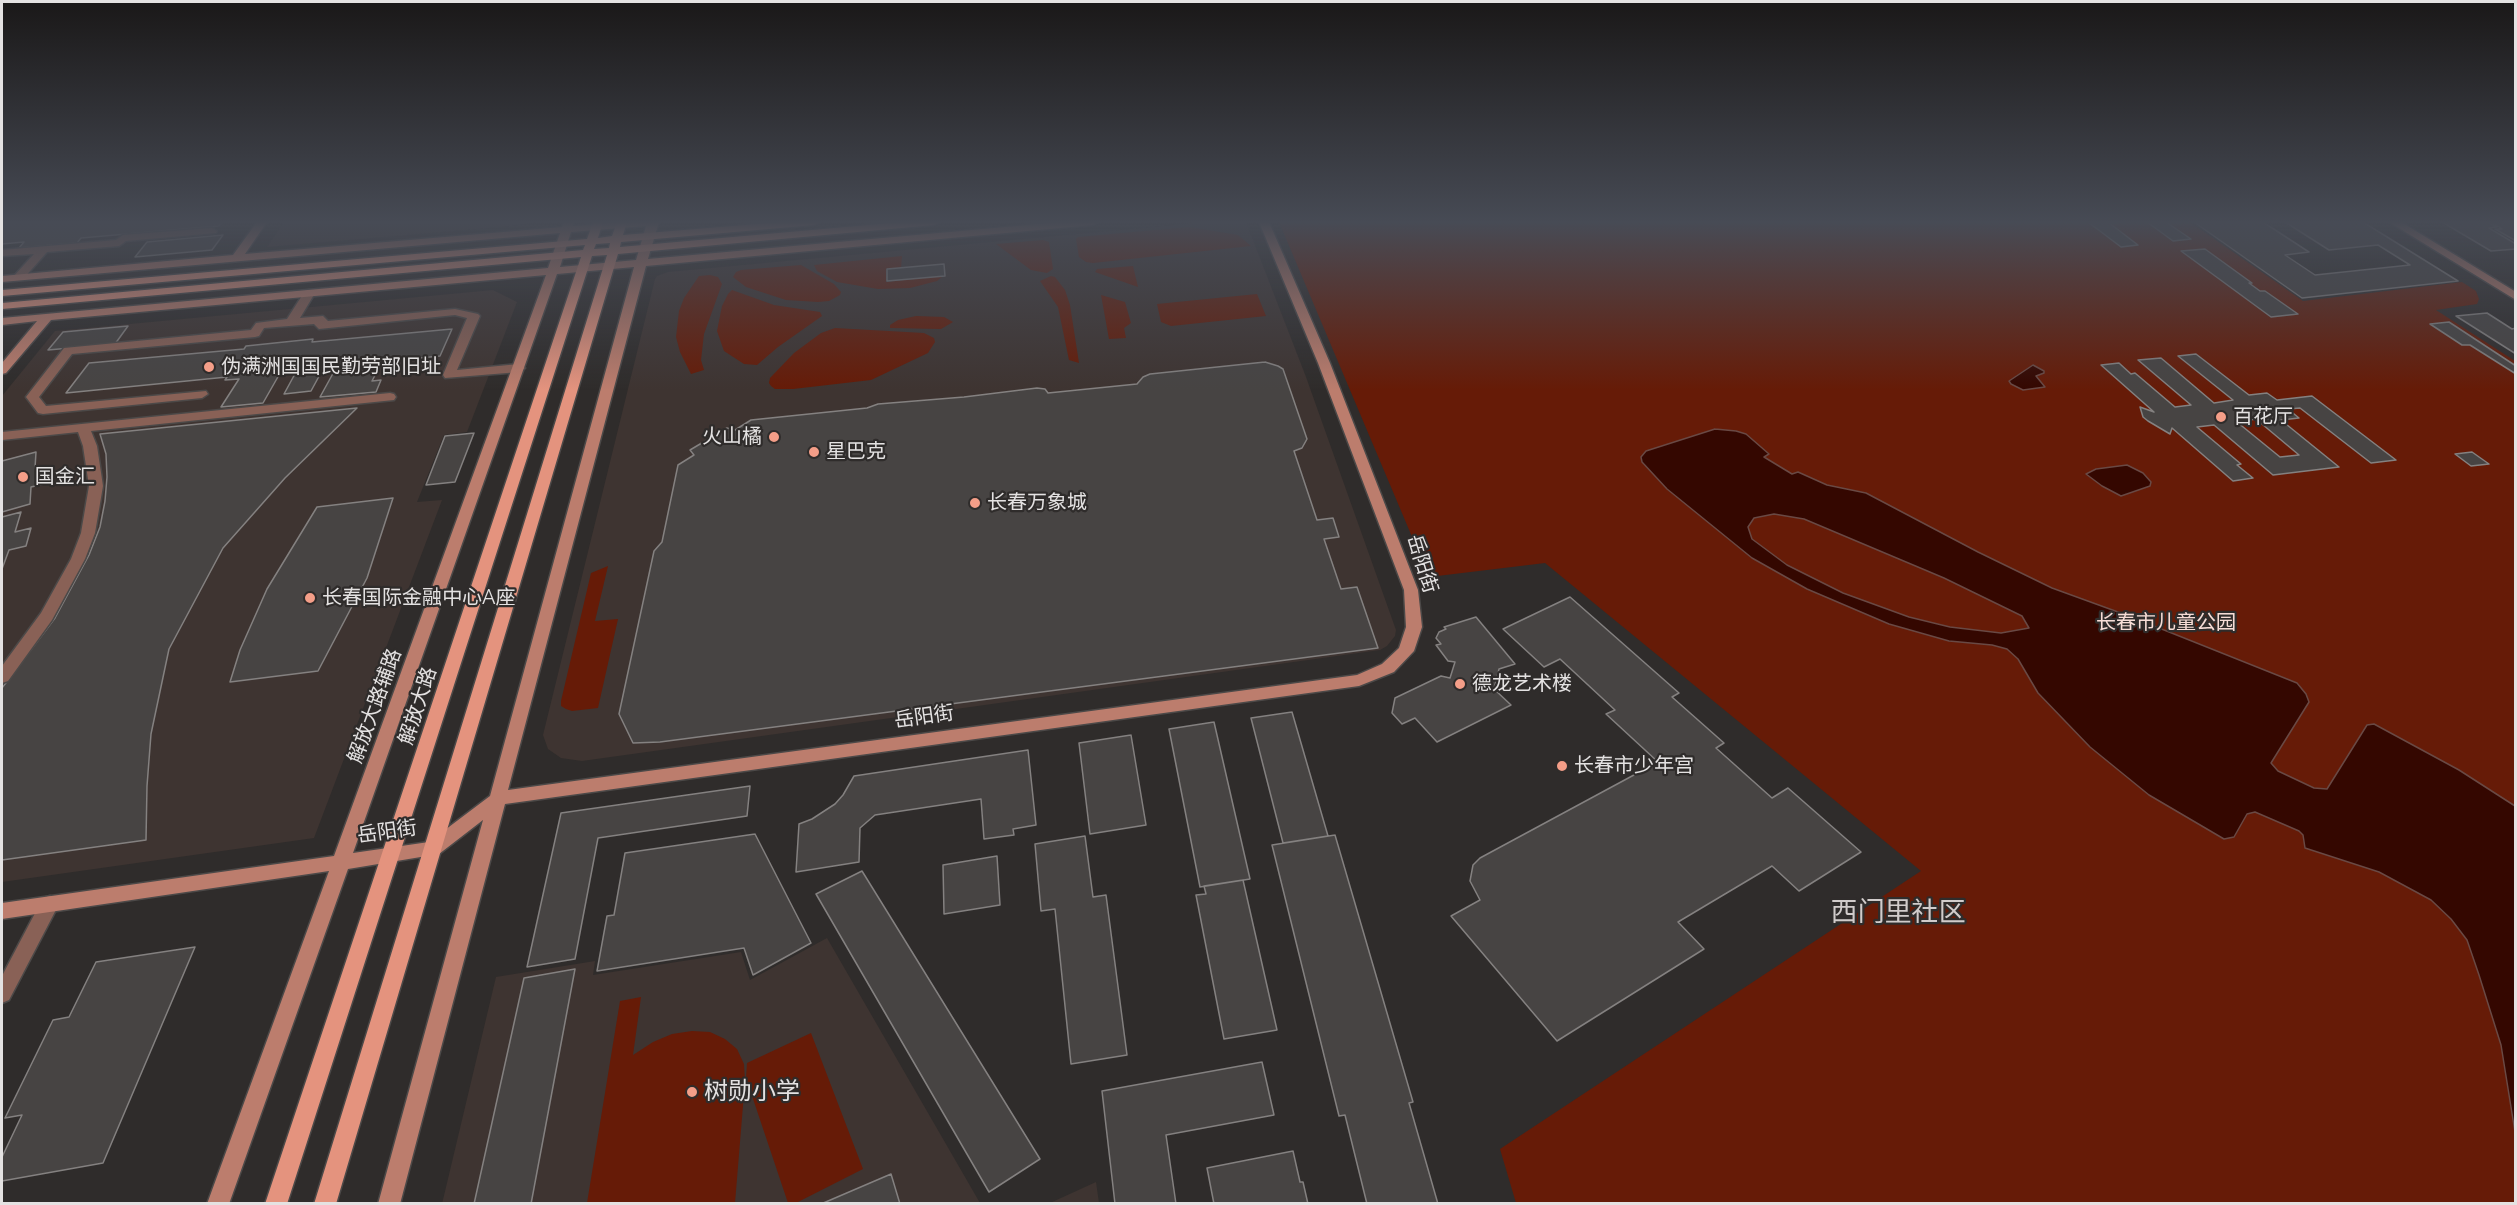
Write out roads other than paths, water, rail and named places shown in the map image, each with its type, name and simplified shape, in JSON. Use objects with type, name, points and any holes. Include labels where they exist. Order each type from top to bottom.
[{"type":"main road","points":[[2,293],[170,278]]},
{"type":"main road","points":[[2,306],[252,278]]},
{"type":"main road","name":"解放大路","points":[[276,1203],[579,278]]},
{"type":"main road","points":[[325,1203],[605,278]]},
{"type":"street","points":[[2,321],[309,293],[385,278]]},
{"type":"street","name":"解放大路辅路","points":[[218,1203],[549,278]]},
{"type":"street","points":[[389,1203],[637,278]]},
{"type":"street","name":"岳阳街","points":[[2,911],[433,849],[499,798],[1359,680],[1388,668],[1406,651],[1414,627],[1411,590],[1324,363],[1288,278]]},
{"type":"street","points":[[2485,278],[2516,297]]},
{"type":"street","points":[[2,370],[47,317]]},
{"type":"lane","points":[[291,322],[309,293]]},
{"type":"lane","points":[[202,394],[43,410],[32,397],[68,351],[255,333],[260,326],[291,322],[322,320],[320,325],[455,312],[474,316],[449,375],[519,368]]},
{"type":"lane","points":[[2,436],[390,397]]},
{"type":"lane","points":[[2,677],[53,606],[78,559],[88,533],[96,486],[92,455],[83,428]]},
{"type":"lane","points":[[2,994],[50,904]]},
{"type":"place","name":"伪满洲国国民勤劳部旧址","points":[[209,367]]},
{"type":"place","name":"百花厅","points":[[2221,417]]},
{"type":"place","name":"火山橘","points":[[774,437]]},
{"type":"place","name":"星巴克","points":[[814,452]]},
{"type":"place","name":"国金汇","points":[[23,477]]},
{"type":"place","name":"长春万象城","points":[[975,503]]},
{"type":"place","name":"长春国际金融中心A座","points":[[310,598]]},
{"type":"place","name":"德龙艺术楼","points":[[1460,684]]},
{"type":"place","name":"长春市少年宫","points":[[1562,766]]},
{"type":"place","name":"树勋小学","points":[[692,1092]]},
{"type":"district","name":"西门里社区","points":[[1898,913]]},
{"type":"park label","name":"长春市儿童公园","points":[[2166,623]]}]
